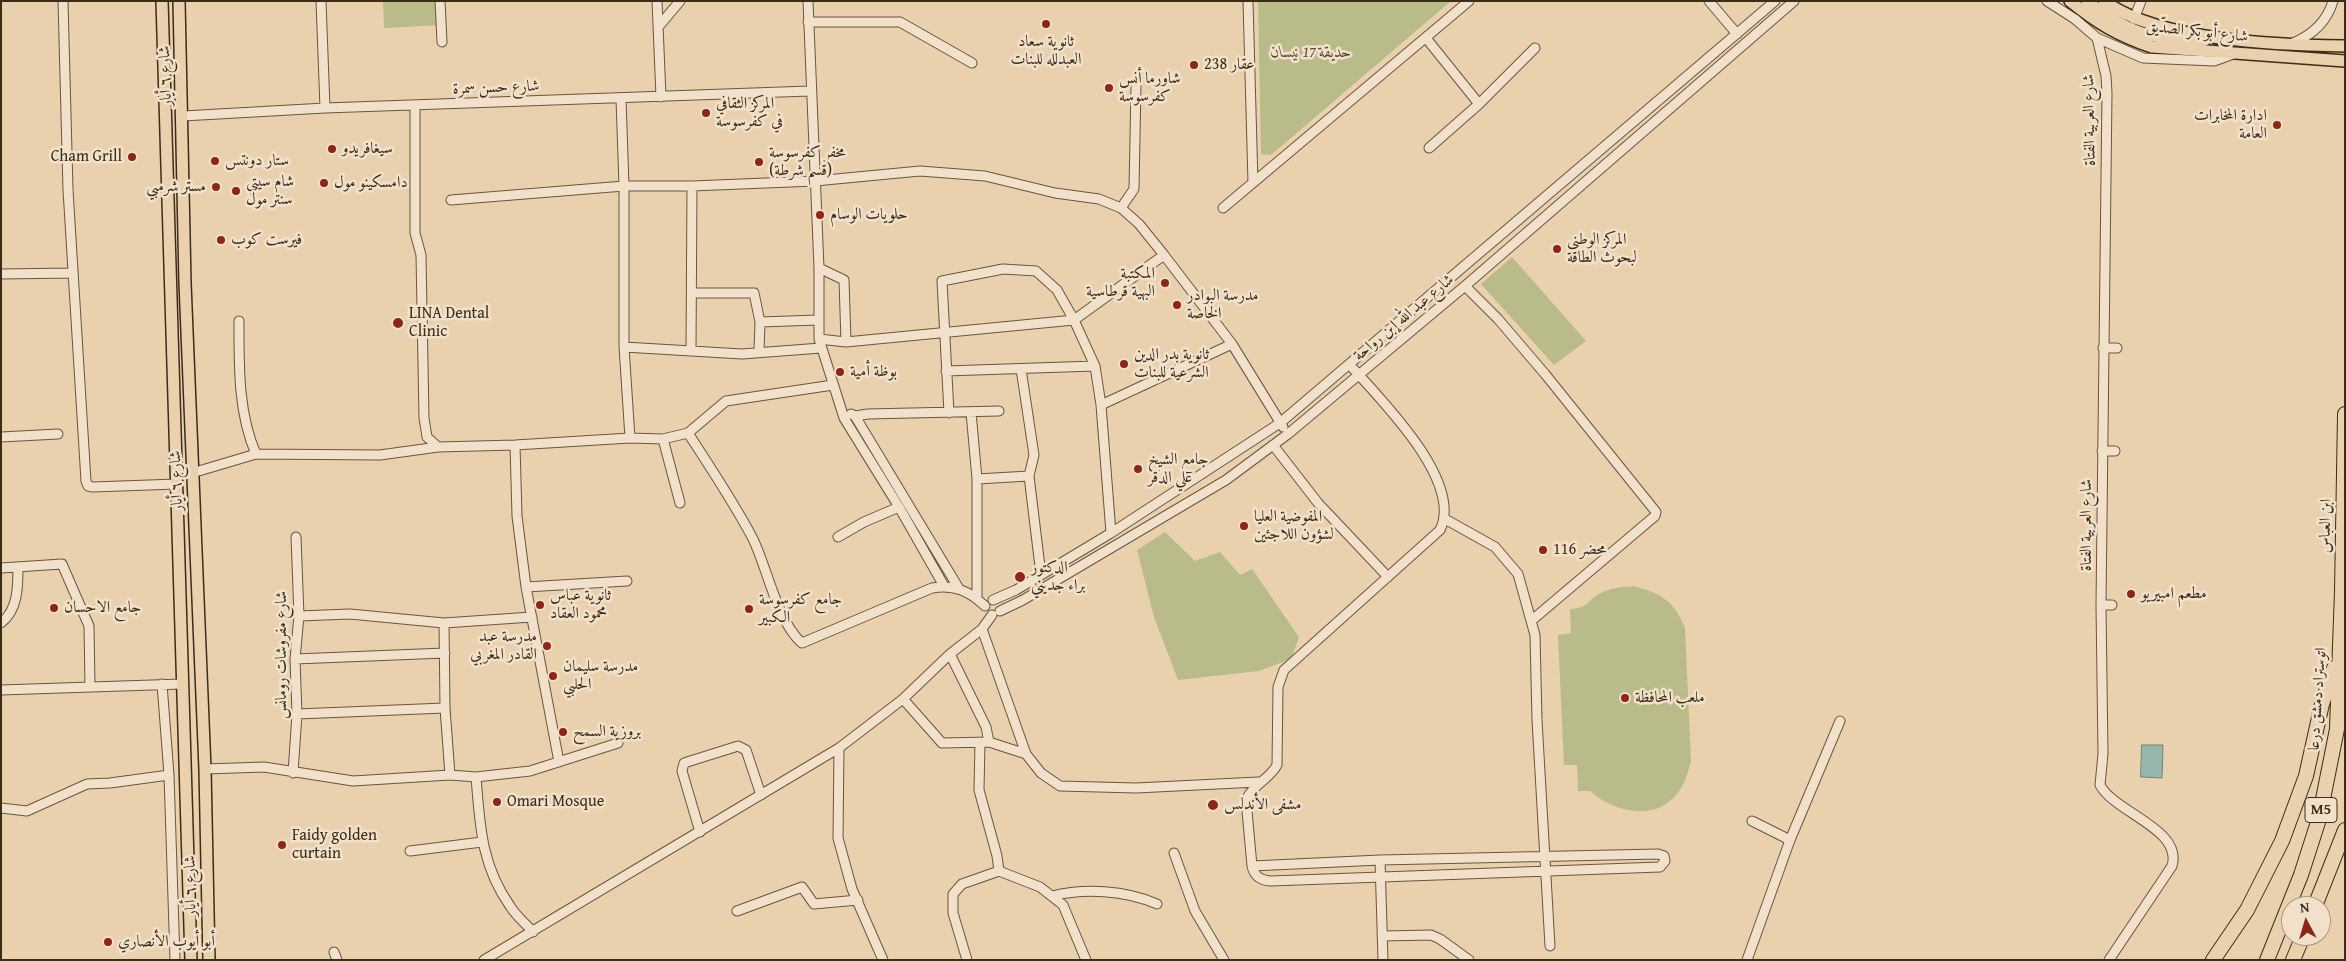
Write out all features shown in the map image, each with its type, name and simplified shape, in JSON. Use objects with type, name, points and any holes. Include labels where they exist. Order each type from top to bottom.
[{"type":"highway","name":"ابن العباس","points":[[2339,646],[2345,414]]},
{"type":"highway","points":[[2213,960],[2247,910],[2282,841],[2306,776],[2322,704],[2339,646]]},
{"type":"highway","name":"اتوستراد دمشق درعا","points":[[2267,960],[2301,875],[2327,782],[2337,729],[2339,646]]},
{"type":"highway","name":"M5","points":[[2319,896],[2345,830]]},
{"type":"highway","points":[[2332,864],[2345,852]]},
{"type":"highway","points":[[2293,960],[2299,946]]},
{"type":"main road","name":"شارع ٦ أيار","points":[[162,1],[191,960]]},
{"type":"main road","name":"شارع ٦ أيار","points":[[179,1],[183,116],[185,283],[199,623],[209,960]]},
{"type":"main road","name":"شارع أبو بكر الصدّيق","points":[[2070,1],[2095,21],[2125,38],[2152,47],[2345,61]]},
{"type":"main road","points":[[2087,1],[2128,29],[2146,34],[2184,40],[2227,39]]},
{"type":"main road","name":"شارع أبو بكر الصدّيق","points":[[2106,2],[2134,19],[2159,26],[2227,39],[2345,46]]},
{"type":"main road","points":[[181,624],[199,623]]},
{"type":"street","points":[[63,1],[73,273],[86,482],[88,486],[93,488],[177,484]]},
{"type":"street","points":[[321,1],[325,108]]},
{"type":"street","points":[[440,1],[442,42]]},
{"type":"street","points":[[657,1],[661,97]]},
{"type":"street","points":[[659,26],[680,1]]},
{"type":"street","points":[[808,1],[810,90],[819,268],[818,320],[820,343],[844,418],[899,507],[944,586]]},
{"type":"street","points":[[1248,1],[1253,183]]},
{"type":"street","points":[[1223,208],[1469,1]]},
{"type":"street","points":[[1709,1],[1737,34]]},
{"type":"street","name":"شارع عبد الله إبن رواحة","points":[[989,603],[1016,590],[1112,534],[1280,423],[1775,1]]},
{"type":"street","name":"شارع عبد الله إبن رواحة","points":[[996,613],[1024,600],[1226,480],[1288,434],[1465,286],[1794,1]]},
{"type":"street","points":[[2047,1],[2075,19],[2097,38],[2134,54],[2156,60],[2214,61],[2236,53]]},
{"type":"street","points":[[2134,19],[2142,1]]},
{"type":"street","points":[[2293,43],[2304,38],[2322,24],[2334,1]]},
{"type":"street","points":[[808,22],[900,22],[972,63]]},
{"type":"street","points":[[1426,38],[1479,104]]},
{"type":"street","name":"شارع العربية الفتاة","points":[[2097,38],[2106,76],[2107,92],[2101,605],[2103,754],[2100,785],[2108,795],[2166,838],[2174,854],[2172,866],[2109,960]]},
{"type":"street","points":[[1429,148],[1479,104],[1535,48]]},
{"type":"street","points":[[1122,208],[1134,189],[1136,85]]},
{"type":"street","name":"شارع حسن سمرة","points":[[183,116],[325,108],[621,99],[810,90]]},
{"type":"street","points":[[621,99],[624,186],[624,347],[630,438]]},
{"type":"street","points":[[414,106],[416,233],[421,255],[424,418],[427,437],[438,447]]},
{"type":"street","points":[[451,200],[624,186],[692,186],[815,180],[920,172],[953,172],[984,176],[1055,194],[1099,199],[1122,208],[1139,224],[1164,255],[1232,344],[1288,434]]},
{"type":"street","points":[[691,351],[692,186]]},
{"type":"street","points":[[624,347],[742,354],[820,343],[1074,320],[1164,255]]},
{"type":"street","points":[[819,268],[844,280],[846,342]]},
{"type":"street","points":[[949,413],[942,281],[1003,269],[1036,271],[1056,290],[1074,320],[1094,366],[1100,406],[1112,534]]},
{"type":"street","points":[[1,274],[73,273]]},
{"type":"street","points":[[1465,286],[1498,319],[1545,374],[1656,512],[1654,516],[1531,621]]},
{"type":"street","points":[[692,293],[754,293],[760,322],[759,351]]},
{"type":"street","points":[[760,322],[818,320]]},
{"type":"street","points":[[238,322],[239,379],[248,436],[256,454]]},
{"type":"street","points":[[1100,406],[1232,344]]},
{"type":"street","points":[[2103,348],[2117,348]]},
{"type":"street","points":[[1252,866],[1380,860],[1546,858],[1658,854],[1664,856],[1666,861],[1660,868],[1265,880],[1256,876],[1252,866],[1246,800],[1250,790],[1273,772],[1277,765],[1278,687],[1284,670],[1440,530],[1445,519],[1441,486],[1418,444],[1349,364]]},
{"type":"street","points":[[946,371],[1094,366]]},
{"type":"street","points":[[1021,369],[1034,455],[1029,476],[1041,575]]},
{"type":"street","points":[[192,473],[256,454],[380,455],[438,447],[515,445],[630,438],[663,439],[688,433],[726,401],[833,385]]},
{"type":"street","points":[[841,408],[854,416],[958,587]]},
{"type":"street","points":[[854,416],[999,411]]},
{"type":"street","points":[[971,412],[977,479],[978,599]]},
{"type":"street","points":[[488,958],[840,748],[903,699],[950,654],[982,629],[996,613],[999,604],[978,599],[958,587],[944,586],[932,588],[802,643],[784,618],[753,538],[688,433]]},
{"type":"street","points":[[1,437],[58,434]]},
{"type":"street","points":[[663,439],[680,503]]},
{"type":"street","points":[[515,445],[517,516],[526,587],[559,762]]},
{"type":"street","points":[[1273,445],[1318,503],[1388,577]]},
{"type":"street","points":[[2102,451],[2114,451]]},
{"type":"street","points":[[977,479],[1029,476]]},
{"type":"street","points":[[838,537],[864,522],[899,507]]},
{"type":"street","points":[[1445,519],[1496,547],[1518,574],[1531,621],[1534,634],[1550,946]]},
{"type":"street","name":"شارع مفروشات رومانس","points":[[293,772],[297,714],[294,659],[299,616],[296,537]]},
{"type":"street","points":[[1,568],[62,564],[89,626],[90,686]]},
{"type":"street","points":[[1,623],[7,619],[14,606],[18,567]]},
{"type":"street","points":[[526,587],[627,581]]},
{"type":"street","points":[[989,603],[986,611],[996,613]]},
{"type":"street","points":[[2101,605],[2112,605]]},
{"type":"street","points":[[299,616],[350,614],[444,624],[532,617]]},
{"type":"street","points":[[444,624],[445,708],[450,775]]},
{"type":"street","points":[[982,629],[1026,754],[1041,773],[1060,786],[1136,788],[1258,782]]},
{"type":"street","points":[[294,659],[445,653]]},
{"type":"street","points":[[950,654],[986,727],[979,790],[997,856],[999,871]]},
{"type":"street","points":[[162,684],[169,775],[175,960]]},
{"type":"street","points":[[1,690],[182,684]]},
{"type":"street","points":[[903,699],[942,743],[984,742],[1026,754]]},
{"type":"street","points":[[297,714],[445,708]]},
{"type":"street","points":[[1747,960],[1790,840],[1840,721]]},
{"type":"street","points":[[204,769],[264,767],[353,781],[450,775],[476,777],[530,771],[618,743]]},
{"type":"street","points":[[700,832],[682,771],[684,764],[742,746],[746,750],[761,795]]},
{"type":"street","points":[[840,748],[838,838],[852,889],[883,960]]},
{"type":"street","points":[[1,808],[26,811],[87,784],[110,784],[169,775]]},
{"type":"street","points":[[476,777],[482,842],[501,891],[510,908],[533,932]]},
{"type":"street","points":[[1752,822],[1790,840]]},
{"type":"street","points":[[410,852],[482,842]]},
{"type":"street","points":[[1174,853],[1195,911],[1224,960]]},
{"type":"street","points":[[1380,860],[1383,960]]},
{"type":"street","points":[[967,960],[953,913],[953,894],[962,884],[999,871],[1040,887],[1063,905],[1086,960]]},
{"type":"street","points":[[737,911],[802,887],[814,904],[858,900]]},
{"type":"street","points":[[1052,896],[1073,890],[1141,897],[1156,904]]},
{"type":"street","points":[[1382,936],[1431,935],[1440,939],[1469,960]]},
{"type":"green space","points":[[383,1],[440,1],[441,25],[384,28]]},
{"type":"green space","name":"حديقة 17 نيسان","points":[[1258,1],[1451,1],[1271,155],[1261,154]]},
{"type":"green space","points":[[1512,257],[1586,341],[1554,365],[1481,284]]},
{"type":"green space","points":[[1165,532],[1195,561],[1220,552],[1240,575],[1252,569],[1299,637],[1291,659],[1259,671],[1178,680],[1154,617],[1137,550]]},
{"type":"green space","name":"ملعب المحافظة","points":[[1633,586],[1665,599],[1681,618],[1685,628],[1691,761],[1684,782],[1677,794],[1668,803],[1646,811],[1622,809],[1610,804],[1590,791],[1578,791],[1577,765],[1564,765],[1558,635],[1571,633],[1570,609],[1582,607],[1605,591]]},
{"type":"water","points":[[2142,745],[2163,745],[2162,778],[2141,777]]},
{"type":"place","name":"ثانوية سعاد العبدلله للبنات","points":[[1046,24]]},
{"type":"place","name":"عقار 238","points":[[1194,65]]},
{"type":"place","name":"شاورما أنس كفرسوسة","points":[[1109,88]]},
{"type":"place","name":"المركز الثقافي في كفرسوسة","points":[[706,113]]},
{"type":"place","name":"ادارة المخابرات العامة","points":[[2277,125]]},
{"type":"place","name":"سيغافريدو","points":[[332,149]]},
{"type":"place","name":"Cham Grill","points":[[132,157]]},
{"type":"place","name":"ستار دونتس","points":[[215,161]]},
{"type":"place","name":"مخفر كفرسوسة (قسم شرطة)","points":[[759,162]]},
{"type":"place","name":"دامسكينو مول","points":[[324,183]]},
{"type":"place","name":"مستر شرمبي","points":[[216,187]]},
{"type":"place","name":"شام سيتي سنتر مول","points":[[236,191]]},
{"type":"place","name":"حلويات الوسام","points":[[820,215]]},
{"type":"place","name":"فيرست كوب","points":[[221,240]]},
{"type":"place","name":"المركز الوطني لبحوث الطاقة","points":[[1557,249]]},
{"type":"place","name":"المكتبة البهية قرطاسية","points":[[1165,283]]},
{"type":"place","name":"مدرسة البوادر الخاصة","points":[[1177,305]]},
{"type":"place","name":"LINA Dental Clinic","points":[[398,323]]},
{"type":"place","name":"ثانوية بدر الدين الشرعية للبنات","points":[[1124,364]]},
{"type":"place","name":"بوظة أمية","points":[[840,372]]},
{"type":"place","name":"جامع الشيخ علي الدقر","points":[[1138,469]]},
{"type":"place","name":"المفوضية العليا لشؤون اللاجئين","points":[[1244,526]]},
{"type":"place","name":"محضر 116","points":[[1543,550]]},
{"type":"place","name":"الدكتور براء جديني","points":[[1020,577]]},
{"type":"place","name":"مطعم امبيريو","points":[[2131,594]]},
{"type":"place","name":"ثانوية عباس محمود العقاد","points":[[540,605]]},
{"type":"place","name":"جامع الاحسان","points":[[54,608]]},
{"type":"place","name":"جامع كفرسوسة الكبير","points":[[749,609]]},
{"type":"place","name":"مدرسة عبد القادر المغربي","points":[[547,646]]},
{"type":"place","name":"مدرسة سليمان الحلبي","points":[[553,676]]},
{"type":"place","name":"ملعب المحافظة","points":[[1625,698]]},
{"type":"place","name":"بروزية السمح","points":[[563,732]]},
{"type":"place","name":"Omari Mosque","points":[[497,802]]},
{"type":"place","name":"مشفى الأندلس","points":[[1213,805]]},
{"type":"place","name":"Faidy golden curtain","points":[[282,845]]},
{"type":"place","name":"أبو أيوب الأنصاري","points":[[108,942]]}]
